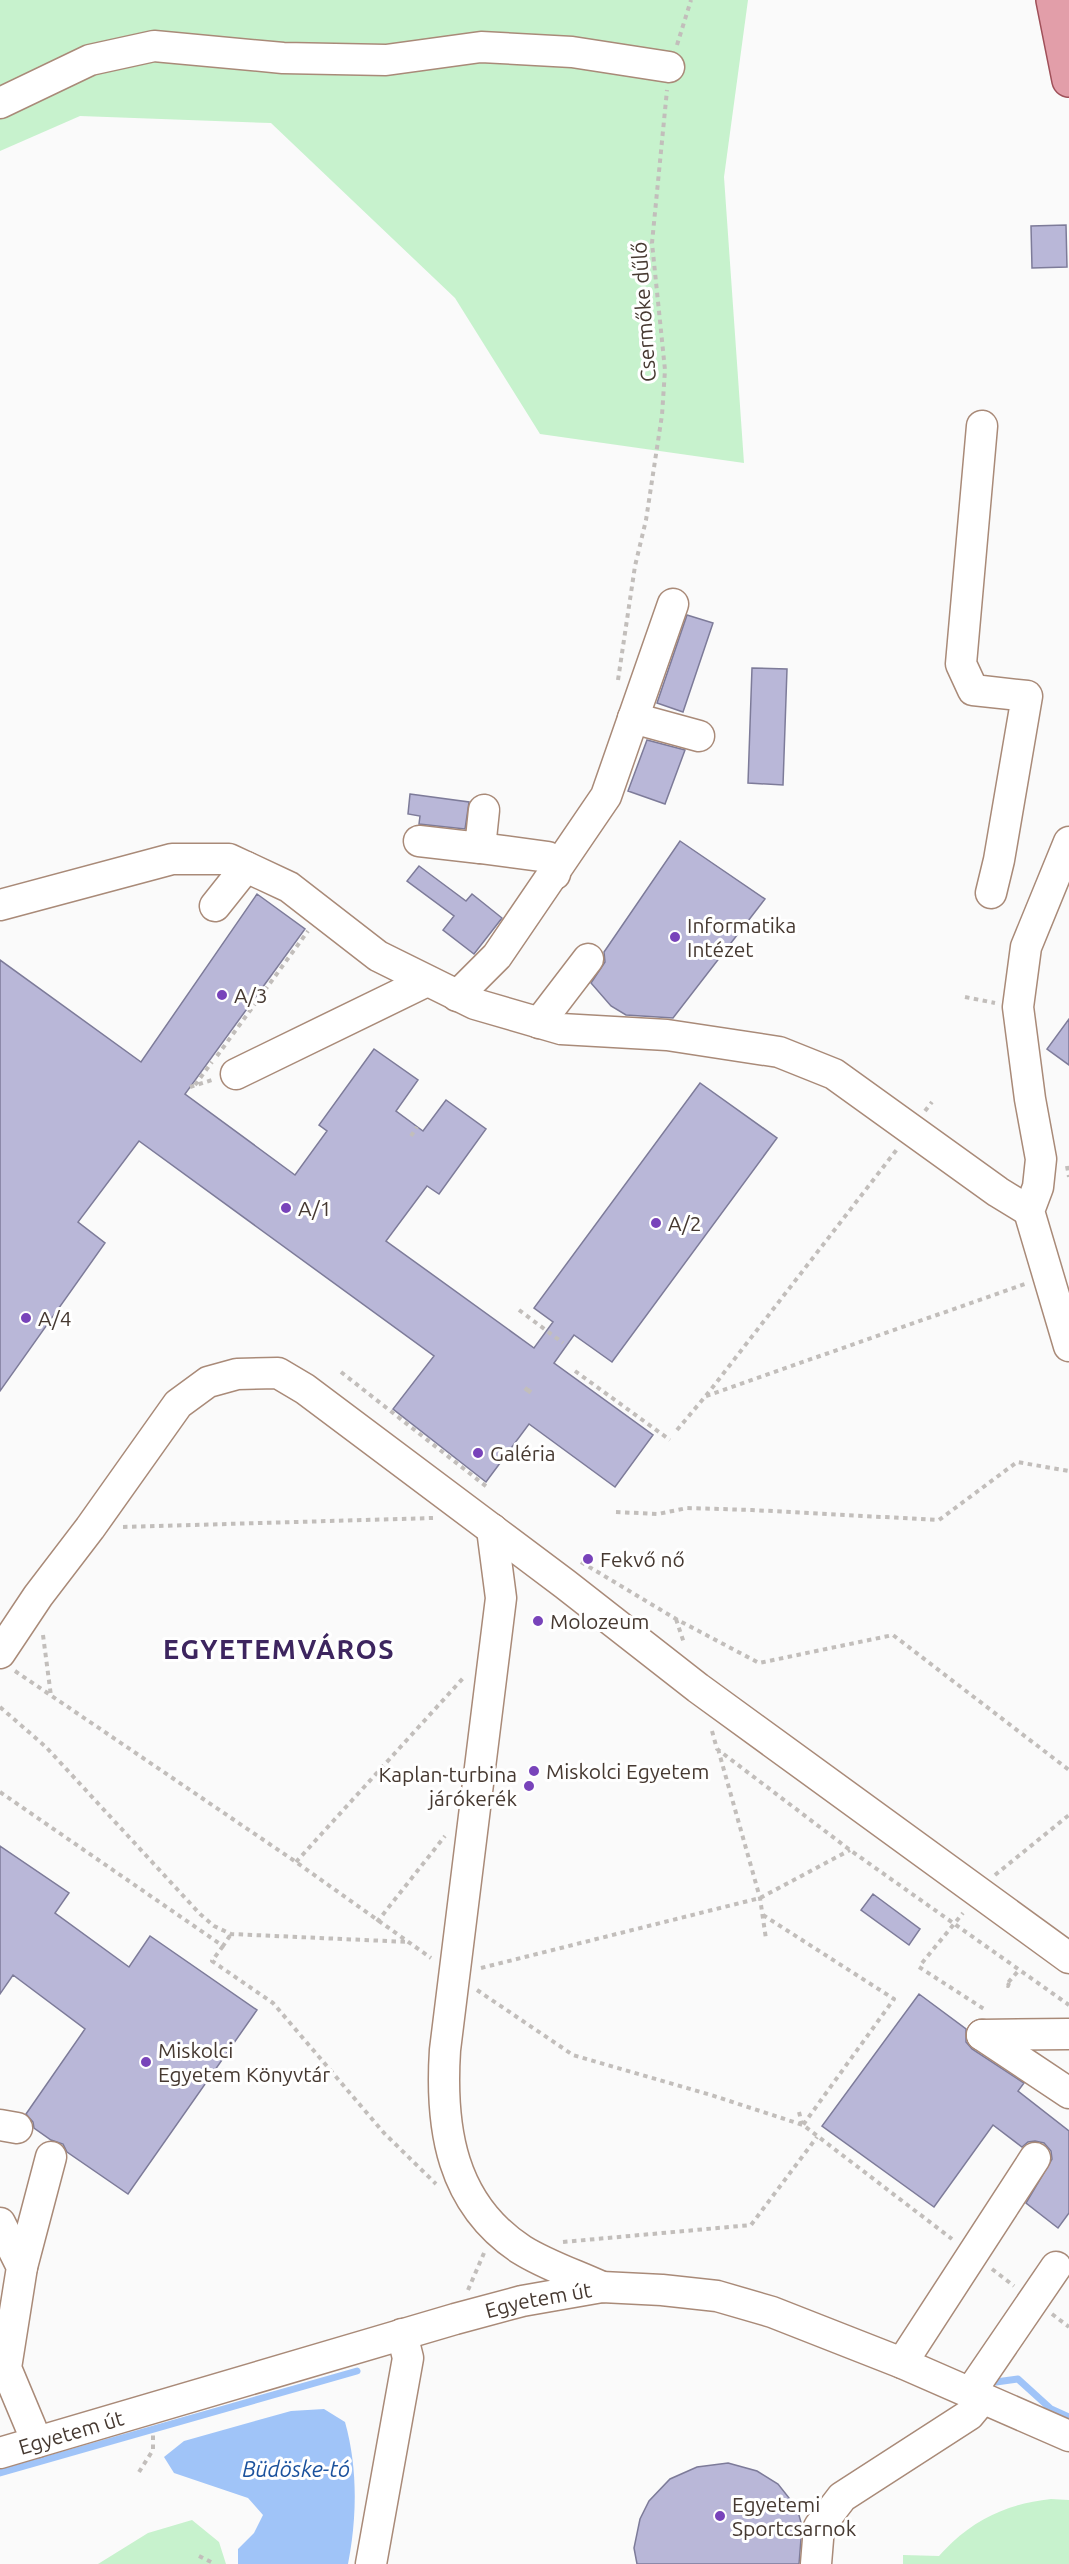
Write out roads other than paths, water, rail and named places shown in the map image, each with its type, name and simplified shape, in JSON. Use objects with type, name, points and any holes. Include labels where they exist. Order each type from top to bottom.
[{"type":"main road","points":[[1053,0],[1069,80]]},
{"type":"street","points":[[0,102],[90,60],[154,46],[283,58],[386,60],[492,48],[572,52],[669,68]]},
{"type":"street","points":[[982,426],[961,664],[973,690],[1028,696],[991,893]]},
{"type":"street","points":[[457,996],[497,956],[606,796],[673,604]]},
{"type":"street","points":[[632,723],[699,736]]},
{"type":"street","points":[[480,848],[484,810]]},
{"type":"street","points":[[419,841],[548,857],[553,864],[555,874]]},
{"type":"street","points":[[1069,842],[1026,947],[1018,1007],[1030,1099],[1041,1159],[1038,1187],[1029,1211],[1069,1346]]},
{"type":"street","points":[[0,905],[172,859],[229,859],[289,887],[378,956],[457,996],[561,1029],[667,1035],[778,1052],[834,1074],[998,1192],[1029,1211]]},
{"type":"street","points":[[215,906],[246,867]]},
{"type":"street","points":[[539,1023],[588,959]]},
{"type":"street","points":[[236,1074],[427,981]]},
{"type":"street","points":[[4,1660],[38,1596],[90,1528],[177,1404],[208,1382],[237,1374],[278,1372],[305,1389],[484,1523],[698,1688],[1069,1958]]},
{"type":"street","points":[[484,1523],[501,1598],[442,2089],[446,2132],[458,2173],[477,2208],[495,2229],[523,2251],[602,2287]]},
{"type":"street","points":[[1069,2034],[982,2035],[1069,2092]]},
{"type":"street","points":[[37,2442],[3,2366],[22,2267],[51,2157]]},
{"type":"street","points":[[902,2363],[971,2253],[1035,2158]]},
{"type":"street","points":[[0,2223],[22,2267]]},
{"type":"street","points":[[522,2301],[535,2276],[534,2266],[523,2251]]},
{"type":"street","points":[[816,2564],[819,2527],[842,2497],[969,2415],[976,2396],[1032,2300],[1056,2266]]},
{"type":"street","name":"Egyetem út","points":[[0,2453],[455,2319],[522,2301],[602,2287],[717,2296],[772,2312],[902,2363],[1069,2436]]},
{"type":"street","points":[[370,2564],[408,2358],[402,2334]]},
{"type":"water","name":"Büdöske-tó","points":[[324,2409],[345,2422],[352,2457],[355,2493],[348,2564],[238,2564],[238,2549],[254,2533],[263,2515],[248,2498],[174,2473],[164,2457],[184,2441],[291,2411]]},
{"type":"waterway","points":[[0,2473],[357,2371]]},
{"type":"waterway","points":[[996,2382],[1018,2379],[1051,2409],[1069,2417]]},
{"type":"place","name":"Informatika Intézet","points":[[675,937]]},
{"type":"place","name":"A/3","points":[[222,995]]},
{"type":"place","name":"A/1","points":[[286,1208]]},
{"type":"place","name":"A/2","points":[[656,1223]]},
{"type":"place","name":"A/4","points":[[26,1318]]},
{"type":"place","name":"Galéria","points":[[478,1453]]},
{"type":"place","name":"Fekvő nő","points":[[588,1559]]},
{"type":"place","name":"Molozeum","points":[[538,1621]]},
{"type":"place","name":"Miskolci Egyetem","points":[[534,1771]]},
{"type":"place","name":"Kaplan-turbina járókerék","points":[[529,1786]]},
{"type":"place","name":"Miskolci Egyetem Könyvtár","points":[[146,2062]]},
{"type":"place","name":"Egyetemi Sportcsarnok","points":[[720,2516]]},
{"type":"district","name":"EGYETEMVÁROS","points":[[279,1649]]}]
